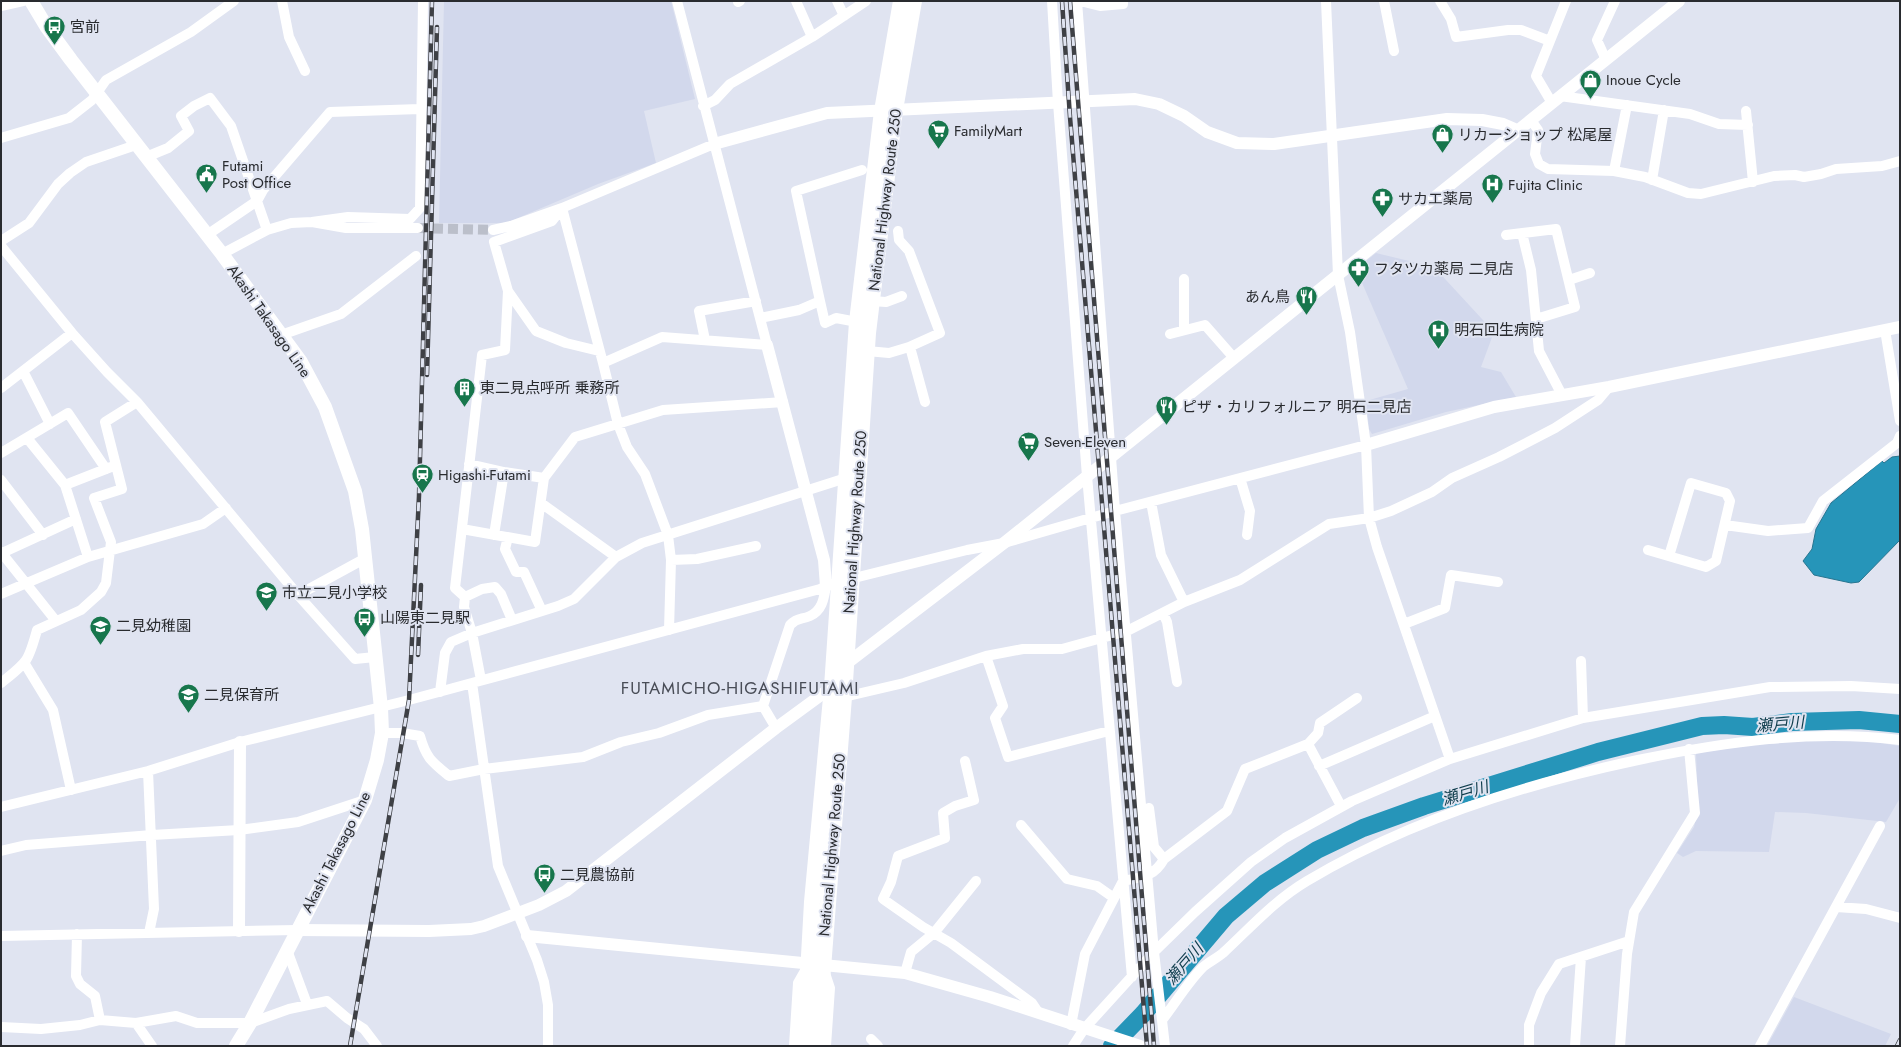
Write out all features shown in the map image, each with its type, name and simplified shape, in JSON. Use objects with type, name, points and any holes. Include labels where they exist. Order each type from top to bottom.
[{"type":"highway","name":"National Highway Route 250","points":[[838,692],[846,664],[838,582],[867,351],[889,110],[901,1]]},
{"type":"highway","name":"National Highway Route 250","points":[[817,1046],[816,965],[812,902],[838,692],[838,582],[858,322],[889,110],[914,1]]},
{"type":"highway","name":"National Highway Route 250","points":[[804,1046],[816,965]]},
{"type":"main road","name":"Akashi Takasago Line","points":[[31,1],[46,26],[96,94],[222,254],[301,362],[325,406],[355,491],[362,530],[381,708],[382,733],[377,760],[366,800],[297,930],[250,1023],[236,1046]]},
{"type":"street","points":[[1,6],[23,1]]},
{"type":"street","points":[[1,138],[69,118],[92,100],[106,80],[191,32],[234,1]]},
{"type":"street","points":[[282,1],[290,37],[305,71]]},
{"type":"street","points":[[222,254],[267,230],[290,223],[312,222],[348,217],[410,219],[420,208],[420,109],[423,1]]},
{"type":"street","points":[[677,1],[824,560],[838,582]]},
{"type":"street","points":[[796,1],[812,37]]},
{"type":"street","points":[[837,1],[844,16]]},
{"type":"street","points":[[704,106],[716,100],[730,84],[812,37],[866,1]]},
{"type":"street","points":[[1052,1],[1058,103],[1087,476],[1103,638],[1109,731],[1132,977]]},
{"type":"street","points":[[1123,1],[1123,4],[1100,6],[1078,1],[1083,102],[1115,511],[1127,631],[1154,952],[1165,1046]]},
{"type":"street","points":[[1326,1],[1338,275],[1350,332],[1366,444],[1369,518],[1377,547],[1450,759]]},
{"type":"street","points":[[1384,1],[1394,51]]},
{"type":"street","points":[[1440,1],[1451,19],[1456,37],[1508,30],[1521,30],[1550,42]]},
{"type":"street","points":[[1566,1],[1536,76],[1556,100],[1627,105],[1690,114],[1719,124],[1748,125]]},
{"type":"street","points":[[1606,60],[1597,40],[1615,1]]},
{"type":"street","points":[[846,664],[1004,543],[1679,1]]},
{"type":"street","points":[[146,158],[168,148],[189,131],[181,116],[194,106],[210,98],[231,126],[267,230]]},
{"type":"street","points":[[493,230],[511,226],[562,208],[714,144],[827,113],[1135,99],[1159,104],[1184,116],[1207,132],[1237,143],[1274,144],[1447,119],[1482,120],[1503,124],[1517,130]]},
{"type":"street","points":[[1614,171],[1627,105]]},
{"type":"street","points":[[206,235],[257,201],[263,190],[330,112],[420,109]]},
{"type":"street","points":[[1652,180],[1664,110]]},
{"type":"street","points":[[1746,112],[1753,182]]},
{"type":"street","points":[[1531,120],[1538,130],[1536,154],[1539,164],[1548,169],[1567,171],[1614,171],[1645,177],[1688,193],[1701,194],[1774,176],[1795,175],[1804,177],[1821,174],[1836,169],[1882,166],[1900,161]]},
{"type":"street","points":[[1,241],[29,223],[58,184],[70,172],[86,162],[136,145]]},
{"type":"street","points":[[858,322],[836,318],[825,323],[796,191],[862,170]]},
{"type":"street","points":[[466,597],[455,588],[482,355],[505,350],[508,292],[494,242],[552,222],[562,208]]},
{"type":"street","points":[[562,208],[618,424],[627,447],[645,474],[668,535],[671,560],[669,630]]},
{"type":"street","points":[[312,222],[346,228],[418,228]]},
{"type":"street","points":[[1506,235],[1556,228],[1575,307],[1536,319]]},
{"type":"street","points":[[867,351],[889,353],[910,347],[940,333],[909,250],[899,240],[898,231]]},
{"type":"street","points":[[1522,233],[1531,270],[1539,351],[1562,395]]},
{"type":"street","points":[[1,246],[72,333],[106,372],[136,402],[298,595],[355,659],[376,657]]},
{"type":"street","points":[[281,335],[341,314],[416,256]]},
{"type":"street","points":[[1569,280],[1590,273]]},
{"type":"street","points":[[1184,280],[1184,330]]},
{"type":"street","points":[[508,292],[536,331],[566,343],[599,351]]},
{"type":"street","points":[[872,301],[886,302],[902,296]]},
{"type":"street","points":[[705,340],[699,311],[756,301]]},
{"type":"street","points":[[760,318],[799,310],[820,301]]},
{"type":"street","points":[[1170,334],[1205,325],[1234,358]]},
{"type":"street","points":[[1,807],[148,771],[240,742],[381,708],[820,589],[838,582],[967,550],[1004,543],[1115,511],[1366,444],[1494,407],[1609,387],[1900,327]]},
{"type":"street","points":[[1885,330],[1897,386],[1900,421]]},
{"type":"street","points":[[1,388],[72,333]]},
{"type":"street","points":[[602,363],[662,337],[767,345]]},
{"type":"street","points":[[910,347],[925,402]]},
{"type":"street","points":[[23,371],[50,424]]},
{"type":"street","points":[[1,936],[297,930],[429,931],[471,929],[517,914],[552,899],[584,879],[776,728],[838,692],[904,683],[986,656],[1023,649],[1062,649],[1127,631],[1184,602],[1240,580],[1329,524],[1369,518],[1391,511],[1432,492],[1452,478],[1499,457],[1555,428],[1598,400],[1609,387]]},
{"type":"street","points":[[1,683],[25,664],[30,656],[37,630],[81,610],[101,592],[106,583],[111,542],[94,498],[122,488],[106,422],[136,402]]},
{"type":"street","points":[[462,529],[535,542],[544,478],[576,438],[663,410],[783,402]]},
{"type":"street","points":[[1,453],[68,413],[106,469]]},
{"type":"street","points":[[1725,525],[1768,530],[1808,528],[1824,501],[1897,443],[1900,436]]},
{"type":"street","points":[[27,438],[65,485],[88,557]]},
{"type":"street","points":[[469,464],[504,472],[544,478]]},
{"type":"street","points":[[65,485],[116,465]]},
{"type":"street","points":[[494,535],[504,472]]},
{"type":"street","points":[[440,692],[445,653],[451,642],[472,633],[542,611],[574,599],[616,557],[642,543],[846,478]]},
{"type":"street","points":[[1240,478],[1250,511],[1247,535]]},
{"type":"street","points":[[1,480],[43,535]]},
{"type":"street","points":[[1648,550],[1706,567],[1716,561],[1730,501],[1726,493],[1691,483],[1669,556]]},
{"type":"street","points":[[1151,502],[1161,555],[1184,602]]},
{"type":"street","points":[[541,503],[616,557]]},
{"type":"street","points":[[1,594],[88,557],[203,524],[226,508]]},
{"type":"street","points":[[56,621],[2,552],[76,519]]},
{"type":"street","points":[[508,537],[505,549],[516,572],[524,572],[542,611]]},
{"type":"street","points":[[671,560],[697,559],[756,546]]},
{"type":"street","points":[[298,595],[364,559]]},
{"type":"street","points":[[1404,624],[1446,608],[1451,575],[1498,582]]},
{"type":"street","points":[[776,728],[763,706],[790,625],[796,619],[810,616],[822,604],[838,582]]},
{"type":"street","points":[[466,597],[482,589],[495,587],[501,594],[512,620]]},
{"type":"street","points":[[466,597],[464,607],[472,633],[484,769],[498,866],[537,960],[548,1005],[548,1046]]},
{"type":"street","points":[[1163,613],[1167,622],[1177,682]]},
{"type":"street","points":[[986,656],[1003,706],[995,718],[1008,757],[1109,731]]},
{"type":"street","points":[[1581,661],[1583,718]]},
{"type":"street","points":[[25,664],[53,710],[71,790]]},
{"type":"street","points":[[1073,1046],[1084,1029],[1154,952],[1195,912],[1251,862],[1285,838],[1341,806],[1450,759],[1583,718],[1770,687],[1851,686],[1900,689]]},
{"type":"street","points":[[1071,1024],[1085,954],[1123,881],[1148,875],[1158,869],[1164,859],[1227,811],[1245,769],[1308,744],[1318,733],[1320,723],[1356,698]]},
{"type":"street","points":[[382,733],[402,733],[420,736],[424,752],[432,762],[449,776],[484,769],[583,757],[621,742],[659,733],[708,716],[763,706]]},
{"type":"street","points":[[1319,766],[1435,716]]},
{"type":"street","points":[[1163,1019],[1204,967],[1222,954],[1268,909],[1306,881],[1389,838],[1445,814],[1539,783],[1689,749],[1783,738],[1838,735],[1900,740]]},
{"type":"street","points":[[239,931],[240,742]]},
{"type":"street","points":[[1308,744],[1341,806]]},
{"type":"street","points":[[1620,1046],[1629,941],[1634,912],[1695,813],[1689,749]]},
{"type":"street","points":[[965,760],[974,800],[955,806],[943,813],[945,838],[898,856],[891,882],[883,899],[951,943],[1032,1003],[1038,1012]]},
{"type":"street","points":[[148,771],[152,835],[154,909],[149,933]]},
{"type":"street","points":[[1,851],[26,846],[152,835],[239,830],[298,822],[366,800]]},
{"type":"street","points":[[1149,808],[1154,847],[1164,859]]},
{"type":"street","points":[[1021,825],[1067,879],[1097,886],[1114,898]]},
{"type":"street","points":[[1760,1046],[1880,826]]},
{"type":"street","points":[[905,973],[911,952],[934,933],[976,881]]},
{"type":"street","points":[[1836,907],[1866,909],[1900,918]]},
{"type":"street","points":[[77,934],[76,976],[80,984],[95,996],[100,1020]]},
{"type":"street","points":[[527,936],[905,973],[1038,1012],[1084,1029],[1139,1046]]},
{"type":"street","points":[[1529,1046],[1529,1025],[1541,993],[1559,964],[1629,941]]},
{"type":"street","points":[[287,950],[307,1004]]},
{"type":"street","points":[[1575,1046],[1581,957]]},
{"type":"street","points":[[794,1046],[798,983],[816,965]]},
{"type":"street","points":[[816,965],[830,988],[826,1046]]},
{"type":"street","points":[[1,1027],[41,1029],[80,1025],[100,1020],[136,1023],[176,1016],[197,1022],[250,1023],[307,1004],[327,1001],[347,1018],[364,1029],[377,1046]]},
{"type":"street","points":[[136,1023],[152,1046]]},
{"type":"shaded area","points":[[444,1],[671,1],[695,99],[644,111],[656,163],[598,184],[506,223],[439,223]]},
{"type":"shaded area","name":"明石回生病院","points":[[1376,253],[1434,267],[1494,332],[1481,367],[1501,372],[1516,397],[1446,412],[1372,434],[1369,429],[1366,401],[1408,389],[1356,269]]},
{"type":"shaded area","points":[[1780,741],[1868,741],[1900,746],[1900,798],[1886,822],[1806,813],[1775,812],[1769,852],[1696,851],[1683,857],[1677,853],[1694,827],[1698,808],[1696,753]]},
{"type":"shaded area","points":[[1794,997],[1891,1034],[1885,1046],[1767,1046]]},
{"type":"water","points":[[1900,456],[1900,540],[1859,582],[1851,583],[1814,575],[1803,561],[1812,549],[1816,529],[1831,503],[1882,461],[1884,463],[1892,457]]},
{"type":"waterway","name":"瀬戸川","points":[[1112,1046],[1143,1014],[1226,916],[1265,883],[1317,850],[1363,828],[1424,806],[1598,752],[1702,726],[1724,725],[1753,727],[1792,722],[1859,720],[1900,724]]},
{"type":"tunnel","points":[[418,228],[493,230]]},
{"type":"railway","points":[[350,1046],[409,700],[419,496],[432,1]]},
{"type":"railway","points":[[1062,1],[1070,117],[1147,1046]]},
{"type":"railway","points":[[1070,1],[1154,1046]]},
{"type":"railway","points":[[427,375],[437,27]]},
{"type":"railway","points":[[418,655],[421,585]]},
{"type":"railway","points":[[1897,1046],[1900,1040]]},
{"type":"place","name":"宮前","points":[[54,46]]},
{"type":"place","name":"Inoue Cycle","points":[[1590,100]]},
{"type":"place","name":"FamilyMart","points":[[939,150]]},
{"type":"place","name":"リカーショップ 松尾屋","points":[[1443,154]]},
{"type":"place","name":"Futami Post Office","points":[[206,194]]},
{"type":"place","name":"Fujita Clinic","points":[[1492,204]]},
{"type":"place","name":"サカエ薬局","points":[[1382,218]]},
{"type":"place","name":"フタツカ薬局 二見店","points":[[1359,288]]},
{"type":"place","name":"あん鳥","points":[[1306,316]]},
{"type":"place","name":"明石回生病院","points":[[1439,350]]},
{"type":"place","name":"東二見点呼所 乗務所","points":[[464,408]]},
{"type":"place","name":"ピザ・カリフォルニア 明石二見店","points":[[1167,426]]},
{"type":"place","name":"Seven-Eleven","points":[[1029,462]]},
{"type":"place","name":"Higashi-Futami","points":[[422,494]]},
{"type":"place","name":"市立二見小学校","points":[[266,612]]},
{"type":"place","name":"山陽東二見駅","points":[[365,638]]},
{"type":"place","name":"二見幼稚園","points":[[100,646]]},
{"type":"place","name":"二見保育所","points":[[189,714]]},
{"type":"place","name":"二見農協前","points":[[544,894]]},
{"type":"district","name":"FUTAMICHO-HIGASHIFUTAMI","points":[[740,688]]}]
